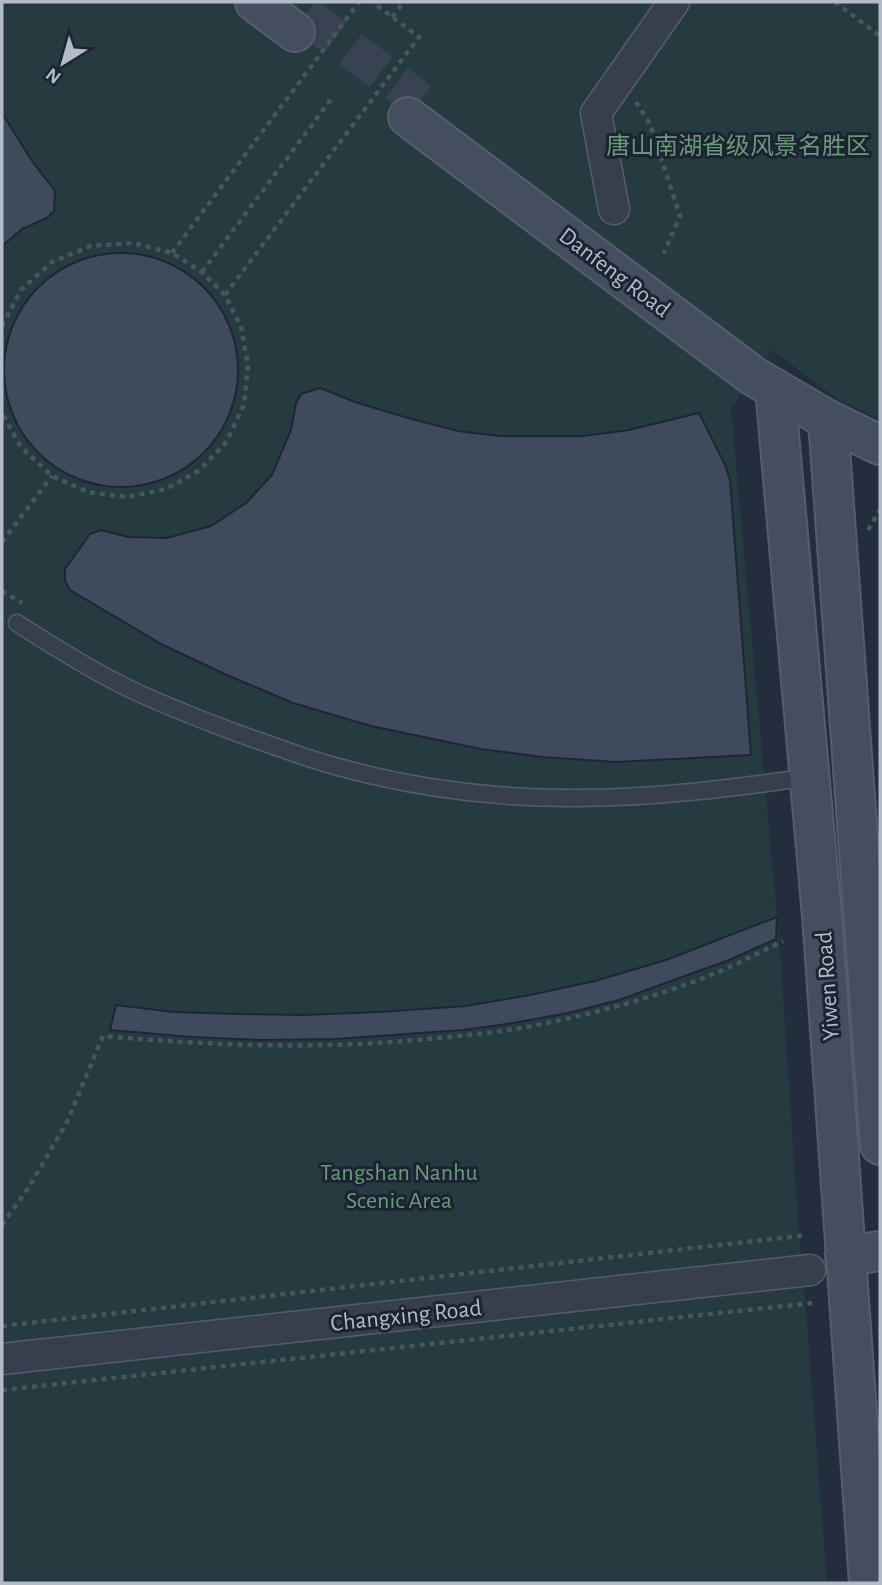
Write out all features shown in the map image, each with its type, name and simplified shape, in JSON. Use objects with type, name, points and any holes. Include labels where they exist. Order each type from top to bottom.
[{"type":"main road","points":[[255,2],[296,16]]},
{"type":"main road","name":"Danfeng Road","points":[[828,420],[777,373],[414,109],[753,376],[828,420],[880,445]]},
{"type":"main road","name":"Yiwen Road","points":[[775,389],[823,930],[863,1254],[869,1583]]},
{"type":"main road","name":"Yiwen Road","points":[[828,420],[880,1145]]},
{"type":"street","points":[[614,209],[596,113],[674,2]]},
{"type":"street","name":"Changxing Road","points":[[2,1359],[810,1270]]},
{"type":"lane","points":[[17,623],[130,689],[181,712],[306,758],[377,776],[504,796],[576,798],[720,790],[810,777]]},
{"type":"path","points":[[172,253],[359,2]]},
{"type":"path","points":[[225,295],[419,37],[372,2]]},
{"type":"path","points":[[392,17],[404,2]]},
{"type":"path","points":[[835,2],[880,36]]},
{"type":"path","points":[[202,272],[332,98]]},
{"type":"path","points":[[635,100],[650,124],[680,216],[664,253]]},
{"type":"path","points":[[2,326],[21,290],[52,262],[91,246],[133,243],[172,253],[202,272],[225,295],[241,327],[248,365],[244,404],[227,440],[200,470],[166,489],[127,497],[88,492],[52,476],[21,447],[2,412]]},
{"type":"path","points":[[2,542],[52,476]]},
{"type":"path","points":[[2,591],[31,609]]},
{"type":"path","points":[[2,1225],[29,1187],[67,1122],[103,1036],[185,1044],[261,1046],[342,1045],[478,1034],[531,1026],[630,1002],[715,973],[783,941]]},
{"type":"path","points":[[2,1326],[799,1236],[806,1233]]},
{"type":"path","points":[[2,1390],[813,1303]]},
{"type":"green space","name":"Tangshan Nanhu Scenic Area","points":[[2,2],[880,2],[880,420],[840,401],[772,350],[731,408],[780,950],[799,1236],[827,1583],[2,1583]]},
{"type":"building","points":[[2,113],[32,161],[55,191],[54,211],[47,218],[22,229],[2,246]]},
{"type":"building","points":[[121,253],[144,255],[166,262],[204,287],[229,325],[236,347],[236,393],[229,415],[204,453],[166,478],[144,485],[121,487],[98,485],[76,478],[38,453],[13,415],[6,393],[4,370],[6,347],[13,325],[38,287],[76,262],[98,255]]},
{"type":"building","points":[[320,388],[408,418],[458,431],[498,436],[583,436],[629,430],[699,413],[730,480],[751,755],[616,762],[543,757],[481,749],[371,726],[293,703],[227,675],[163,645],[70,590],[65,581],[65,569],[90,534],[101,530],[128,537],[167,538],[211,526],[246,503],[272,475],[291,430],[296,403],[301,394]]},
{"type":"building","points":[[777,917],[776,939],[729,960],[619,1000],[513,1023],[463,1030],[336,1039],[262,1040],[110,1030],[116,1005],[173,1012],[304,1015],[466,1006],[595,981],[666,960]]},
{"type":"tunnel","points":[[305,15],[420,101]]},
{"type":"park label","name":"唐山南湖省级风景名胜区","points":[[738,146]]}]
